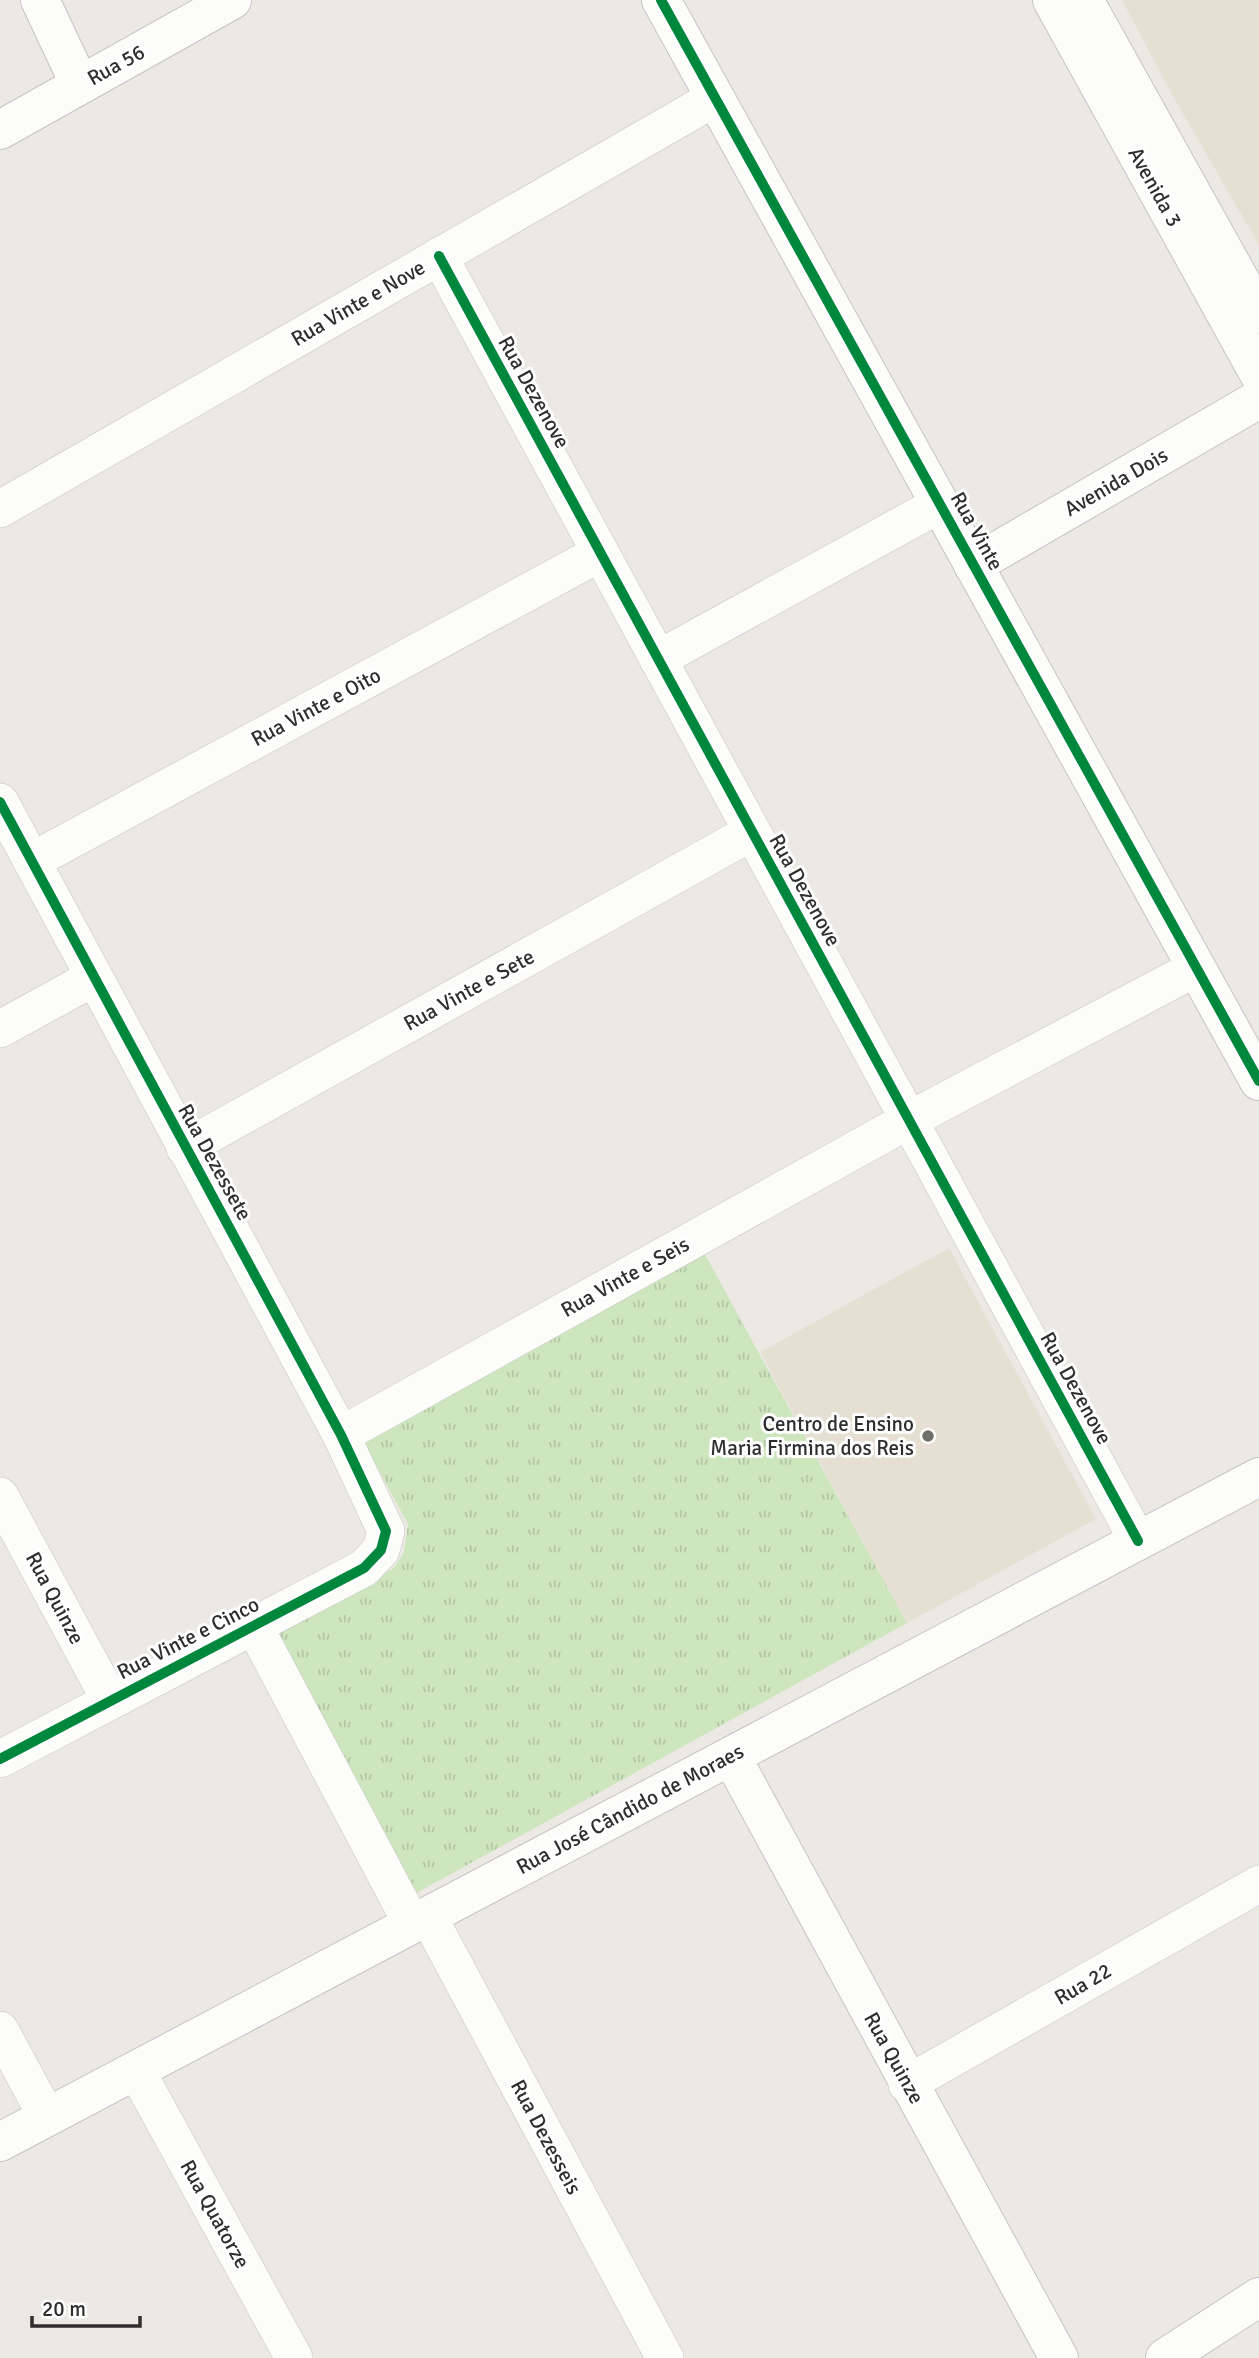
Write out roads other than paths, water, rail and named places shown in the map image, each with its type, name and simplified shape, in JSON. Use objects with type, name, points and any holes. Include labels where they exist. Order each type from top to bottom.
[{"type":"street","points":[[40,0],[80,85]]},
{"type":"street","name":"Rua 56","points":[[0,130],[232,0]]},
{"type":"street","name":"Rua Vinte","points":[[661,0],[1259,1081]]},
{"type":"street","name":"Avenida 3","points":[[1052,0],[1259,374]]},
{"type":"street","name":"Avenida 3","points":[[1084,0],[1259,314]]},
{"type":"street","name":"Rua Vinte e Nove","points":[[0,509],[715,97]]},
{"type":"street","name":"Rua Dezenove","points":[[439,256],[1138,1541]]},
{"type":"street","name":"Avenida Dois","points":[[973,565],[1259,399]]},
{"type":"street","points":[[658,659],[940,504]]},
{"type":"street","name":"Rua Vinte e Oito","points":[[32,861],[600,554]]},
{"type":"street","name":"Rua Dezessete","points":[[0,802],[341,1435],[383,1520],[385,1543]]},
{"type":"street","name":"Rua Vinte e Sete","points":[[185,1149],[752,832]]},
{"type":"street","name":"Rua Vinte e Seis","points":[[341,1435],[909,1120],[1196,968]]},
{"type":"street","points":[[0,1029],[93,978]]},
{"type":"street","name":"Rua José Cândido de Moraes","points":[[0,2142],[1259,1477]]},
{"type":"street","name":"Rua Quinze","points":[[0,1496],[110,1700]]},
{"type":"street","name":"Rua Vinte e Cinco","points":[[0,1759],[364,1568],[385,1543]]},
{"type":"street","name":"Rua Vinte e Cinco","points":[[254,1626],[420,1920]]},
{"type":"street","name":"Rua Quinze","points":[[731,1756],[907,2084],[1059,2358]]},
{"type":"street","name":"Rua 22","points":[[907,2084],[1259,1884]]},
{"type":"street","name":"Rua Dezesseis","points":[[420,1920],[664,2358]]},
{"type":"street","points":[[0,2030],[47,2117]]},
{"type":"street","name":"Rua Quatorze","points":[[136,2070],[294,2358]]},
{"type":"street","points":[[1165,2358],[1259,2297]]},
{"type":"place","name":"Centro de Ensino Maria Firmina dos Reis","points":[[928,1436]]}]
